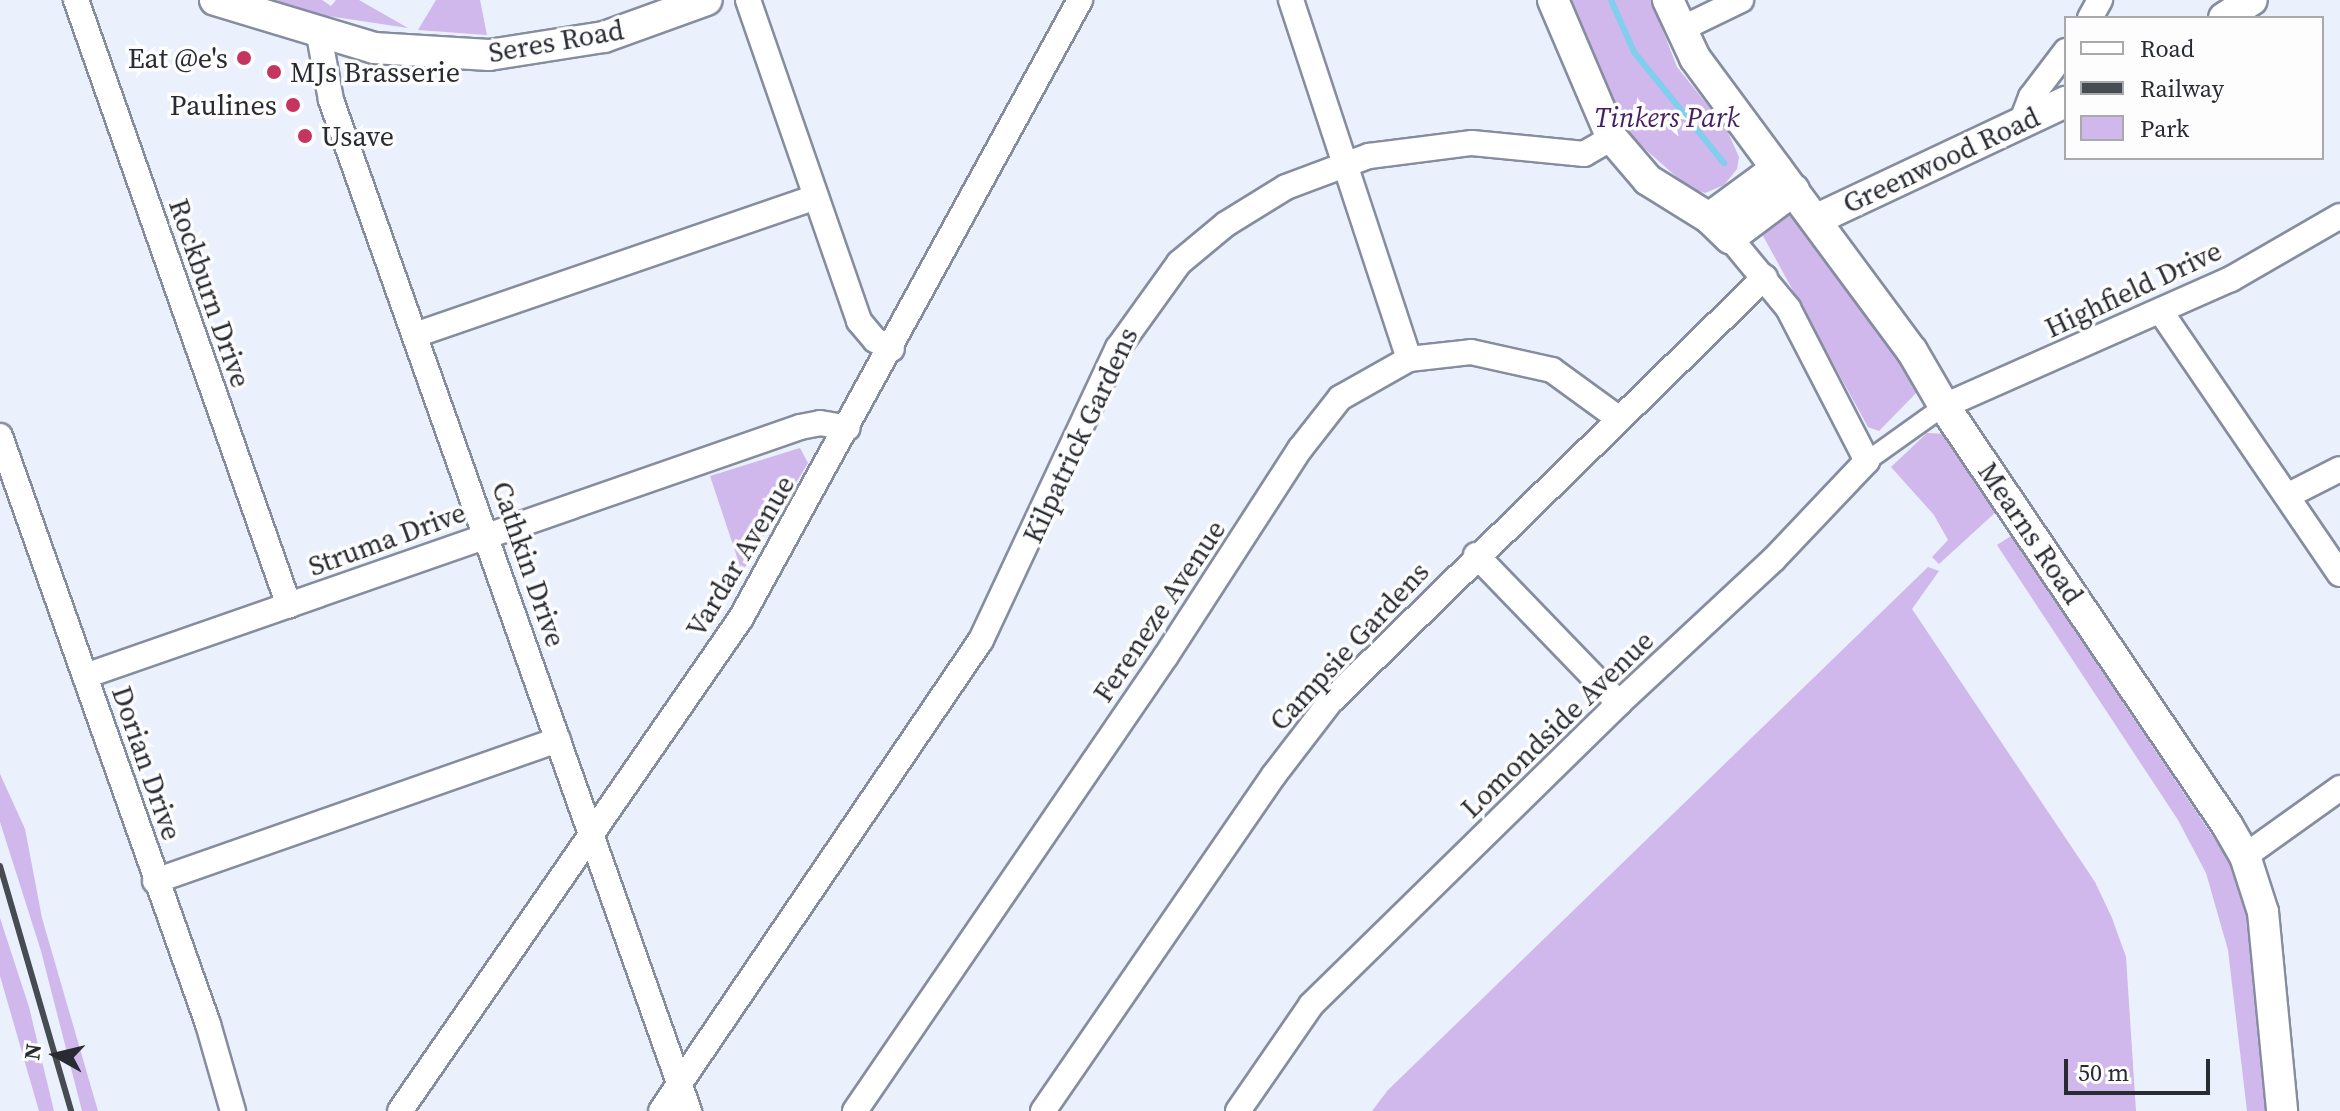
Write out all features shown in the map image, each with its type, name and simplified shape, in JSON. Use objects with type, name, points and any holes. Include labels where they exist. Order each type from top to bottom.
[{"type":"street","name":"Rockburn Drive","points":[[76,0],[289,606]]},
{"type":"street","name":"Seres Road","points":[[215,0],[319,35],[374,48],[489,55],[604,37],[707,0]]},
{"type":"street","points":[[748,0],[859,321],[875,340],[892,349]]},
{"type":"street","name":"Vardar Avenue","points":[[400,1111],[741,618],[892,349],[1080,0]]},
{"type":"street","points":[[1291,0],[1409,359]]},
{"type":"street","points":[[1553,0],[1612,138],[1648,180],[1720,228],[1765,277],[1817,357],[1867,461]]},
{"type":"street","name":"Mearns Road","points":[[1668,0],[1679,30],[1912,351],[1944,406],[2245,856],[2263,912],[2282,1111]]},
{"type":"street","points":[[1679,30],[1741,0]]},
{"type":"street","points":[[2227,16],[2252,0]]},
{"type":"street","name":"Cathkin Drive","points":[[319,35],[331,100],[487,535],[589,837],[689,1111]]},
{"type":"street","points":[[2021,123],[2031,97],[2064,54]]},
{"type":"street","name":"Greenwood Road","points":[[1817,219],[2064,103]]},
{"type":"street","name":"Kilpatrick Gardens","points":[[661,1111],[981,640],[1099,384],[1144,307],[1179,263],[1226,224],[1286,187],[1388,151],[1446,144],[1584,154],[1612,138]]},
{"type":"street","points":[[1720,228],[1786,179]]},
{"type":"street","points":[[415,335],[816,197]]},
{"type":"street","name":"Highfield Drive","points":[[1944,406],[2161,312],[2340,216]]},
{"type":"street","name":"Campsie Gardens","points":[[1043,1111],[1302,737],[1476,555],[1765,277]]},
{"type":"street","points":[[2161,312],[2340,574]]},
{"type":"street","name":"Fereneze Avenue","points":[[855,1111],[1322,417],[1362,381],[1409,359],[1471,352],[1527,361],[1578,386],[1618,418]]},
{"type":"street","name":"Lomondside Avenue","points":[[1238,1111],[1311,1005],[1619,703],[1773,560],[1867,461],[1944,406]]},
{"type":"street","name":"Struma Drive","points":[[85,676],[800,427],[820,423],[848,428]]},
{"type":"street","name":"Dorian Drive","points":[[0,436],[208,1024],[233,1111]]},
{"type":"street","points":[[2287,496],[2340,469]]},
{"type":"street","points":[[1476,555],[1619,703]]},
{"type":"street","points":[[155,881],[558,740]]},
{"type":"street","points":[[2245,856],[2340,788]]},
{"type":"green space","points":[[275,0],[322,0],[331,6],[336,0],[359,0],[408,28],[308,13]]},
{"type":"green space","points":[[436,0],[480,0],[487,35],[418,30]]},
{"type":"green space","name":"Tinkers Park","points":[[1572,0],[1651,0],[1677,67],[1726,128],[1739,157],[1737,169],[1724,185],[1705,193],[1689,188],[1636,141],[1621,119]]},
{"type":"green space","points":[[1784,213],[1795,217],[1919,390],[1879,431],[1868,427],[1762,234]]},
{"type":"green space","points":[[1927,433],[1948,434],[1997,511],[1939,564],[1932,557],[1948,540],[1934,515],[1891,467]]},
{"type":"green space","points":[[800,448],[808,463],[742,572],[710,476]]},
{"type":"green space","points":[[2011,536],[2234,868],[2246,908],[2267,1111],[2247,1111],[2228,950],[2206,873],[2178,820],[1997,545]]},
{"type":"green space","points":[[1928,567],[1939,571],[1912,609],[2095,882],[2112,918],[2126,957],[2136,1111],[1372,1111],[1388,1090]]},
{"type":"green space","points":[[0,774],[25,829],[42,918],[98,1111],[82,1111],[41,951],[0,822]]},
{"type":"green space","points":[[0,918],[29,1007],[54,1111],[39,1111],[0,976]]},
{"type":"waterway","points":[[1611,0],[1634,52],[1724,163]]},
{"type":"railway","points":[[0,866],[71,1111]]},
{"type":"place","name":"Eat @e's","points":[[244,58]]},
{"type":"place","name":"MJs Brasserie","points":[[274,72]]},
{"type":"place","name":"Paulines","points":[[293,105]]},
{"type":"place","name":"Usave","points":[[305,136]]}]
